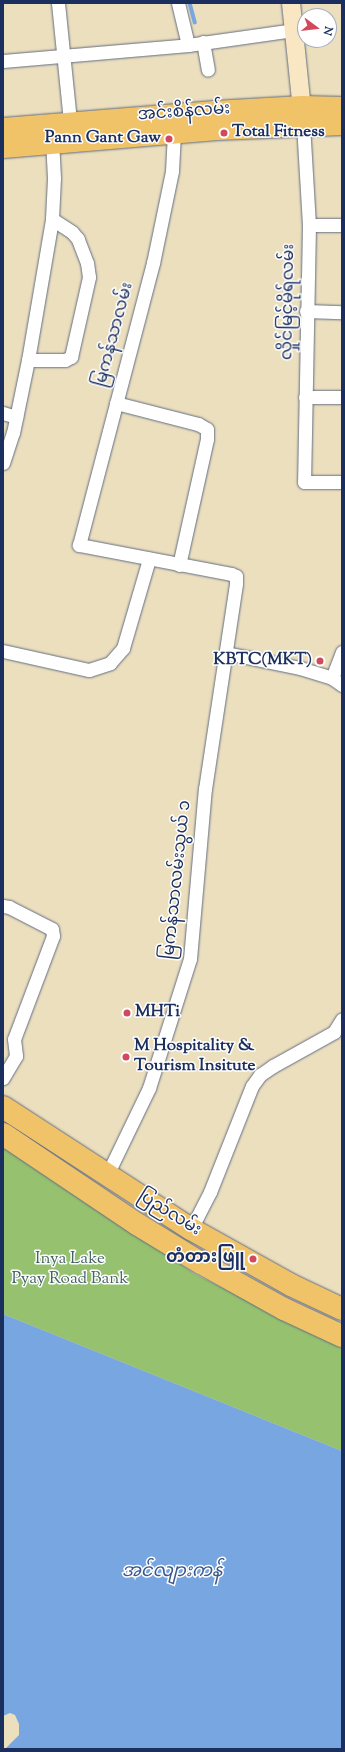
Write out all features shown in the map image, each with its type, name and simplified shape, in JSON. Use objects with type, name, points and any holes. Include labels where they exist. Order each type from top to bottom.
[{"type":"highway","name":"ပြည်လမ်း","points":[[3,1106],[191,1229],[291,1285],[342,1309]]},
{"type":"highway","name":"ပြည်လမ်း","points":[[3,1134],[201,1263],[284,1309],[342,1336]]},
{"type":"highway","points":[[58,1171],[71,1151]]},
{"type":"main road","points":[[291,3],[292,30],[303,115]]},
{"type":"main road","name":"အင်းစိန်လမ်း","points":[[3,147],[174,132],[303,115],[342,106]]},
{"type":"main road","name":"အင်းစိန်လမ်း","points":[[3,128],[70,122],[303,115],[342,124]]},
{"type":"street","points":[[58,3],[70,122]]},
{"type":"street","points":[[178,3],[188,45]]},
{"type":"street","points":[[3,61],[188,45],[292,30]]},
{"type":"street","points":[[203,42],[208,70]]},
{"type":"street","name":"လှိုင်မြင့်မိုရ်လမ်း","points":[[303,115],[309,225],[306,311],[304,482],[342,482]]},
{"type":"street","name":"မြကန်သာလမ်း","points":[[149,559],[79,545],[153,263],[172,171],[174,132]]},
{"type":"street","points":[[3,463],[16,417],[28,360],[52,219],[52,143]]},
{"type":"street","points":[[28,360],[64,360],[71,357],[89,277],[87,263],[78,239],[72,232],[52,219]]},
{"type":"street","points":[[309,225],[342,225]]},
{"type":"street","points":[[306,311],[342,312]]},
{"type":"street","points":[[305,397],[342,397]]},
{"type":"street","points":[[3,651],[89,670],[110,664],[123,648],[149,559],[179,565],[207,439],[207,429],[198,424],[116,403]]},
{"type":"street","points":[[3,413],[16,417]]},
{"type":"street","name":"မြကန်သာလမ်းသွယ် ၁","points":[[107,1175],[149,1088],[190,959],[205,790],[236,576],[179,565]]},
{"type":"street","points":[[226,653],[300,668],[337,682],[342,652]]},
{"type":"street","points":[[3,906],[9,906],[52,929],[52,936],[14,1039],[16,1056],[3,1078]]},
{"type":"street","points":[[191,1229],[210,1192],[252,1086],[260,1075],[273,1066],[334,1032],[342,1019]]},
{"type":"green space","name":"Inya Lake Pyay Road Bank","points":[[3,1143],[195,1274],[342,1348],[342,1451],[3,1314]]},
{"type":"water","name":"အင်လျားကန်","points":[[3,1314],[342,1451],[342,1749],[5,1749],[19,1735],[19,1724],[15,1715],[10,1713],[3,1716]]},
{"type":"waterway","points":[[190,3],[195,22]]},
{"type":"place","name":"Total Fitness","points":[[224,133]]},
{"type":"place","name":"Pann Gant Gaw","points":[[169,139]]},
{"type":"place","name":"KBTC(MKT)","points":[[320,661]]},
{"type":"place","name":"MHTi","points":[[127,1013]]},
{"type":"place","name":"M Hospitality & Tourism Insitute","points":[[126,1057]]},
{"type":"place","name":"တံတားဖြူ","points":[[253,1259]]}]
